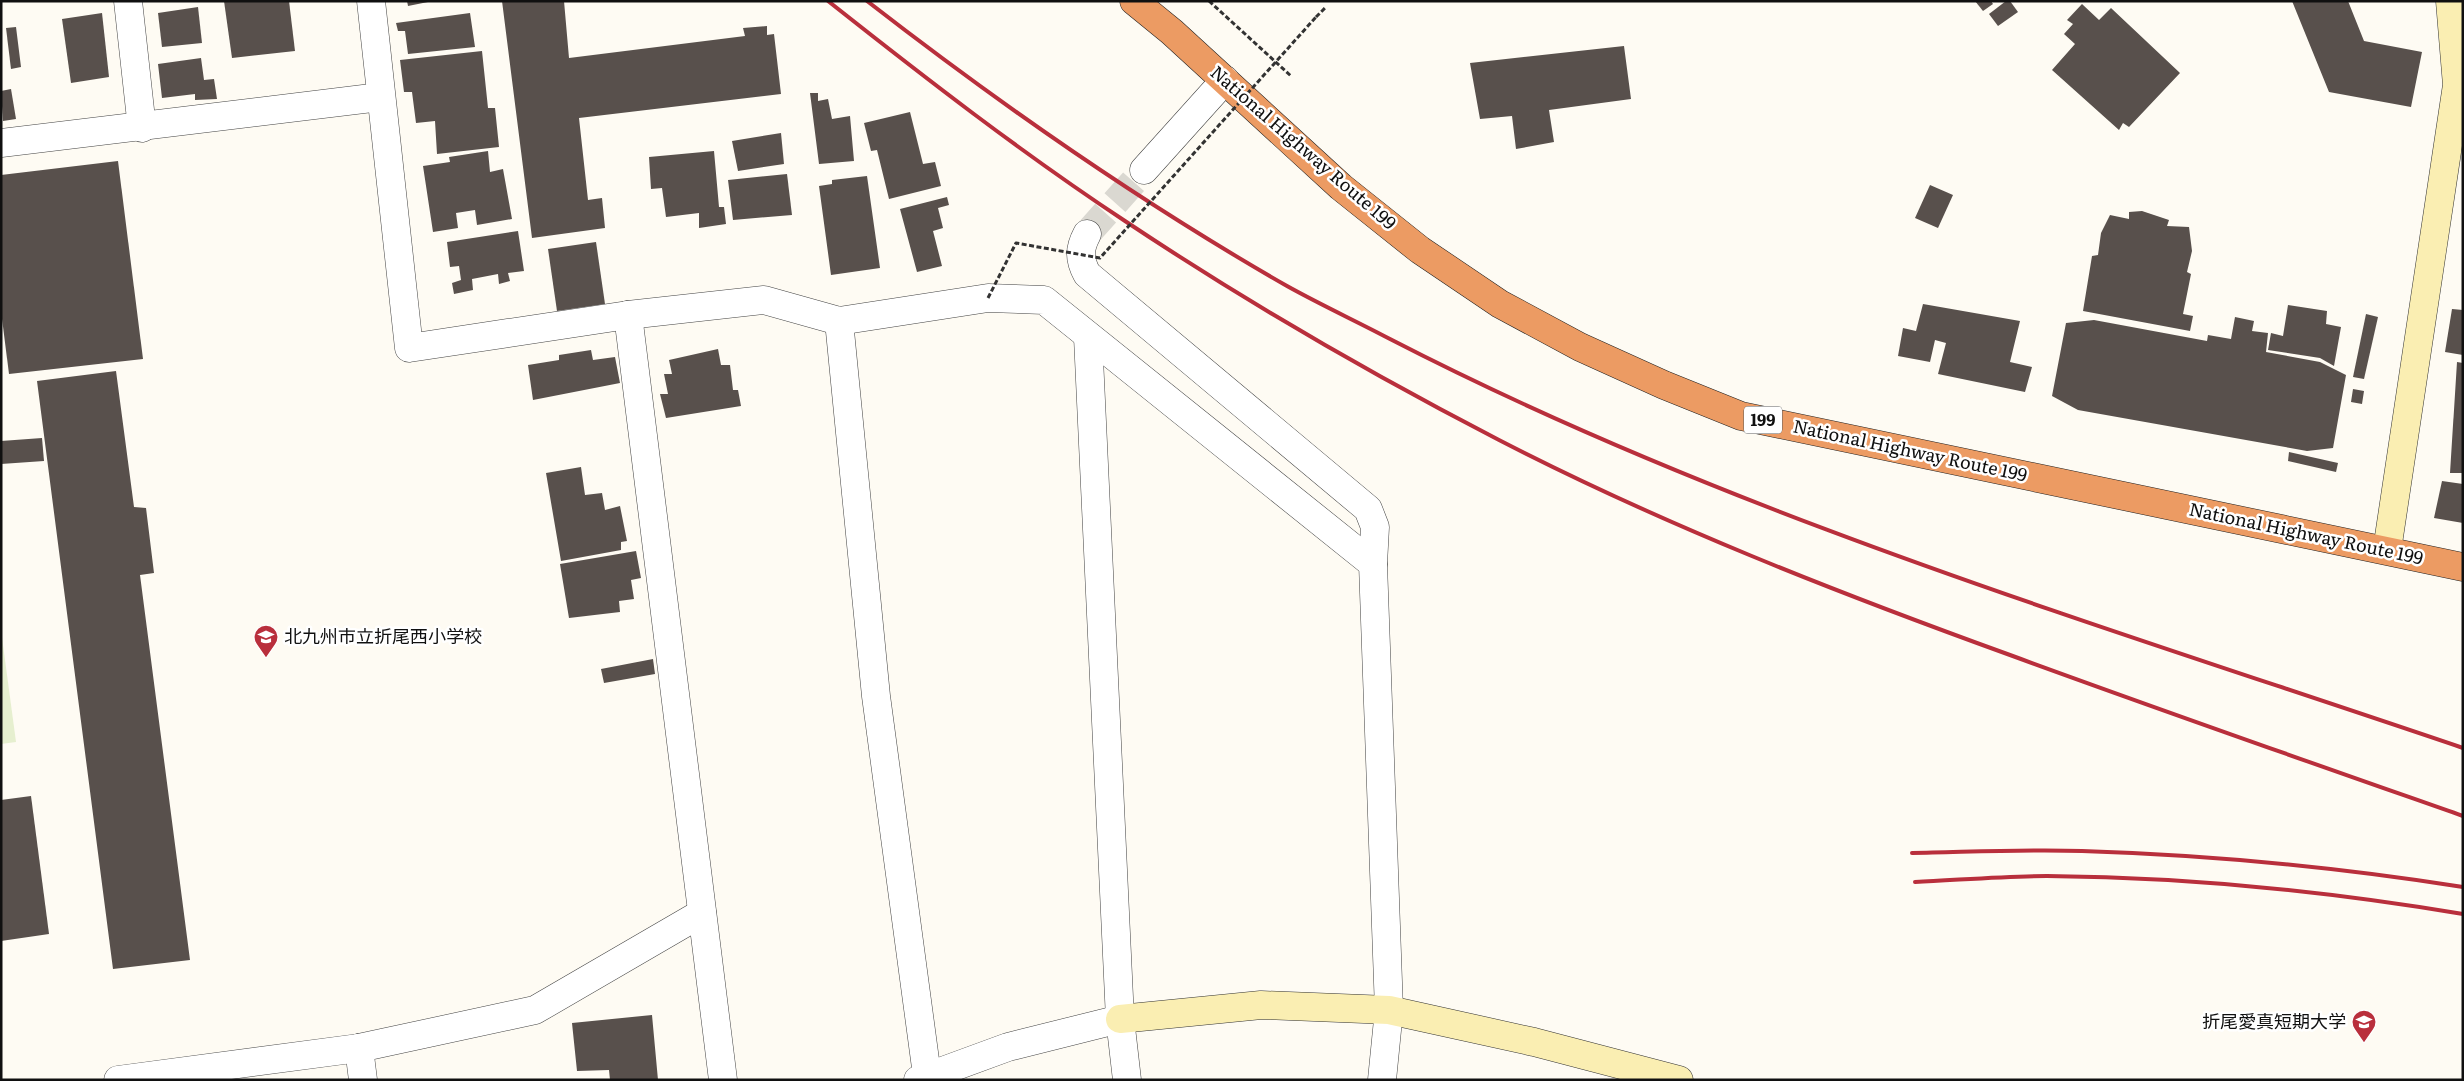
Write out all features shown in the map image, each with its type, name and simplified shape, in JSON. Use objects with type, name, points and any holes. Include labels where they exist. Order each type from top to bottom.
[{"type":"highway","name":"National Highway Route 199","points":[[1137,3],[1172,32],[1341,187],[1420,250],[1500,304],[1580,346],[1664,386],[1741,416],[2463,566]]},
{"type":"street","points":[[128,1],[142,128]]},
{"type":"street","points":[[371,1],[380,97],[409,348],[628,315],[764,300],[839,321],[988,298],[1044,300],[1373,564]]},
{"type":"street","points":[[2387,550],[2457,85],[2450,1]]},
{"type":"street","points":[[1144,170],[1225,80]]},
{"type":"street","points":[[1,143],[142,128],[380,97]]},
{"type":"street","points":[[1087,234],[1080,254],[1087,274],[1368,509],[1376,527],[1373,564],[1389,1010],[1382,1080]]},
{"type":"street","points":[[628,315],[723,1080]]},
{"type":"street","points":[[839,321],[876,696],[922,1077],[1008,1046],[1120,1019],[1261,1005],[1389,1010],[1534,1042],[1679,1080]]},
{"type":"street","points":[[1088,337],[1120,1019],[1127,1080]]},
{"type":"street","points":[[118,1080],[359,1048],[535,1010],[702,913]]},
{"type":"street","points":[[359,1048],[363,1080]]},
{"type":"path","points":[[1208,1],[1291,76]]},
{"type":"path","points":[[988,298],[1016,243],[1100,258],[1326,7]]},
{"type":"green space","points":[[1,630],[16,742],[1,744]]},
{"type":"building","points":[[224,1],[289,1],[295,51],[232,58]]},
{"type":"building","points":[[407,1],[428,1],[428,2],[408,6]]},
{"type":"building","points":[[502,1],[564,1],[569,58],[745,36],[743,28],[767,26],[767,35],[774,34],[781,94],[579,118],[588,200],[602,198],[605,228],[532,238]]},
{"type":"building","points":[[1975,1],[1991,1],[1993,4],[1983,11]]},
{"type":"building","points":[[2006,1],[2010,1],[2018,12],[1998,26],[1989,14]]},
{"type":"building","points":[[2292,1],[2348,1],[2364,41],[2422,52],[2411,107],[2329,92]]},
{"type":"building","points":[[2082,4],[2099,20],[2111,8],[2180,73],[2129,127],[2123,123],[2119,130],[2052,70],[2075,44],[2064,34],[2073,24],[2067,20]]},
{"type":"building","points":[[198,7],[202,43],[162,47],[158,13]]},
{"type":"building","points":[[102,13],[109,77],[71,83],[62,19]]},
{"type":"building","points":[[470,13],[475,47],[408,54],[405,31],[398,31],[396,23]]},
{"type":"building","points":[[16,27],[21,67],[11,69],[6,28]]},
{"type":"building","points":[[1624,46],[1631,99],[1549,110],[1554,142],[1516,149],[1512,116],[1480,119],[1470,63]]},
{"type":"building","points":[[482,51],[488,108],[495,108],[499,147],[437,154],[435,121],[416,123],[412,92],[404,92],[400,60]]},
{"type":"building","points":[[201,58],[204,80],[214,79],[217,99],[195,100],[195,94],[162,98],[158,64]]},
{"type":"building","points":[[11,89],[16,119],[3,121],[1,91]]},
{"type":"building","points":[[810,93],[818,93],[818,101],[828,99],[832,119],[850,116],[854,161],[819,164]]},
{"type":"building","points":[[910,112],[923,164],[935,162],[941,186],[889,199],[877,150],[871,151],[864,123]]},
{"type":"building","points":[[781,133],[784,164],[738,171],[732,141]]},
{"type":"building","points":[[488,151],[490,172],[503,169],[512,219],[477,225],[475,210],[456,213],[458,228],[433,232],[423,166],[450,162],[449,157]]},
{"type":"building","points":[[714,151],[719,207],[724,207],[726,224],[699,228],[699,213],[666,217],[662,188],[651,189],[649,157]]},
{"type":"building","points":[[118,161],[143,359],[9,374],[1,311],[1,175]]},
{"type":"building","points":[[787,174],[792,215],[733,220],[728,180]]},
{"type":"building","points":[[867,176],[880,268],[831,275],[819,186],[832,184],[832,180]]},
{"type":"building","points":[[1930,185],[1953,195],[1938,228],[1915,218]]},
{"type":"building","points":[[947,197],[949,205],[938,208],[943,228],[933,231],[942,266],[917,272],[900,209]]},
{"type":"building","points":[[2142,211],[2169,220],[2167,226],[2189,227],[2192,251],[2187,272],[2191,274],[2183,314],[2193,316],[2190,331],[2083,311],[2092,256],[2098,255],[2101,233],[2110,215],[2129,219],[2129,212]]},
{"type":"building","points":[[518,231],[524,271],[508,273],[510,281],[499,284],[498,274],[472,279],[473,290],[454,294],[452,283],[461,280],[459,266],[450,267],[447,242]]},
{"type":"building","points":[[596,242],[605,304],[557,311],[548,249]]},
{"type":"building","points":[[1923,304],[2020,321],[2010,362],[2032,367],[2025,392],[1938,374],[1946,343],[1935,340],[1930,362],[1898,356],[1903,328],[1916,331]]},
{"type":"building","points":[[2288,305],[2327,311],[2326,324],[2341,327],[2334,366],[2320,358],[2268,350],[2271,333],[2283,336]]},
{"type":"building","points":[[2452,309],[2463,310],[2463,355],[2445,352]]},
{"type":"building","points":[[2366,314],[2378,317],[2364,379],[2353,377]]},
{"type":"building","points":[[2235,317],[2254,321],[2252,331],[2268,333],[2266,352],[2320,362],[2346,375],[2333,448],[2307,451],[2078,410],[2052,396],[2066,323],[2094,320],[2207,341],[2208,335],[2231,339]]},
{"type":"building","points":[[718,349],[721,365],[730,365],[733,390],[738,390],[741,406],[666,418],[660,394],[668,394],[664,374],[672,374],[669,360]]},
{"type":"building","points":[[591,350],[593,360],[615,357],[620,383],[533,400],[528,365],[559,360],[559,355]]},
{"type":"building","points":[[2457,362],[2463,363],[2463,473],[2450,473]]},
{"type":"building","points":[[116,371],[134,507],[146,508],[154,573],[140,575],[190,960],[113,969],[37,381]]},
{"type":"building","points":[[2353,389],[2364,391],[2362,404],[2351,402]]},
{"type":"building","points":[[42,438],[44,461],[1,464],[1,441]]},
{"type":"building","points":[[2289,452],[2338,463],[2336,472],[2288,461]]},
{"type":"building","points":[[581,467],[585,495],[602,493],[605,510],[620,506],[627,541],[621,542],[621,550],[561,561],[546,473]]},
{"type":"building","points":[[2442,481],[2463,484],[2463,523],[2434,518]]},
{"type":"building","points":[[636,551],[641,578],[631,580],[634,599],[619,601],[620,612],[569,618],[560,564]]},
{"type":"building","points":[[653,659],[655,674],[604,683],[601,669]]},
{"type":"building","points":[[31,796],[49,934],[1,941],[1,800]]},
{"type":"building","points":[[652,1015],[658,1080],[610,1080],[609,1070],[577,1071],[572,1023]]},
{"type":"tunnel","points":[[1087,234],[1144,170]]},
{"type":"railway","points":[[828,1],[1011,142],[1170,251],[1356,363],[1451,415],[1561,471],[1687,529],[1880,607],[2123,696],[2463,816]]},
{"type":"railway","points":[[867,1],[1020,115],[1178,221],[1313,300],[1519,402],[1651,460],[1784,513],[1919,563],[2054,611],[2463,748]]},
{"type":"railway","points":[[1912,853],[2019,850],[2130,853],[2273,863],[2463,887]]},
{"type":"railway","points":[[1915,882],[2030,876],[2204,882],[2360,898],[2463,914]]},
{"type":"place","name":"北九州市立折尾西小学校","points":[[266,658]]},
{"type":"place","name":"折尾愛真短期大学","points":[[2364,1043]]}]
